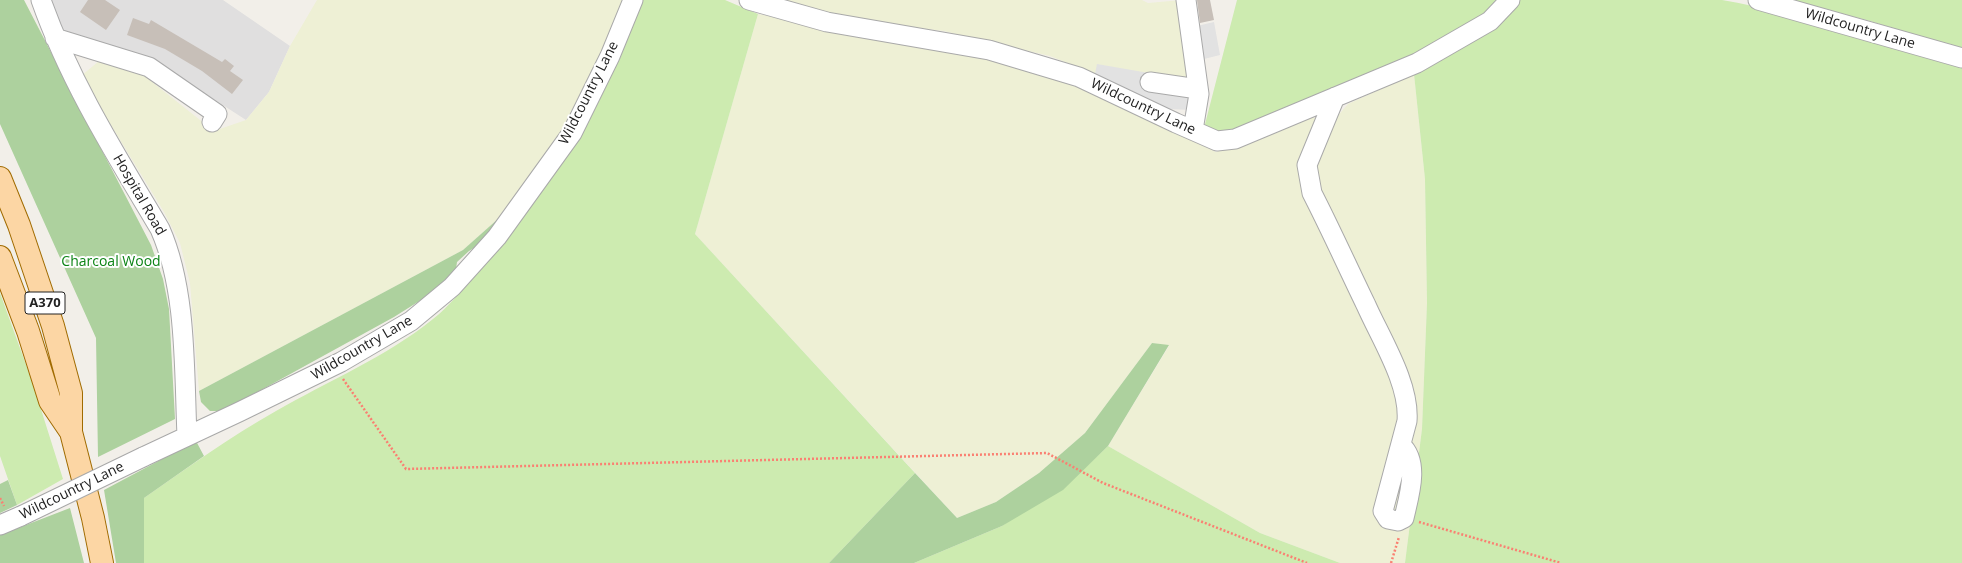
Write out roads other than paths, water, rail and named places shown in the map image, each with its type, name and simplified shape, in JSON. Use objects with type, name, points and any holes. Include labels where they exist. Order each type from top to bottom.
[{"type":"main road","name":"A370","points":[[0,178],[19,225],[53,326],[71,393],[71,432],[93,518],[102,563]]},
{"type":"main road","name":"A370","points":[[0,258],[28,331],[50,401],[71,432]]},
{"type":"street","name":"Hospital Road","points":[[40,0],[55,38],[88,107],[160,229],[168,247],[173,265],[181,325],[187,436]]},
{"type":"street","name":"Wildcountry Lane","points":[[0,525],[333,366],[411,321],[452,287],[497,237],[572,133],[610,56],[632,0]]},
{"type":"street","name":"Wildcountry Lane","points":[[749,0],[827,22],[989,50],[1079,77],[1217,140],[1235,139],[1417,63],[1490,21],[1510,0]]},
{"type":"street","points":[[1186,0],[1199,94],[1193,130]]},
{"type":"street","name":"Wildcountry Lane","points":[[1758,0],[1962,58]]},
{"type":"street","points":[[55,38],[130,59],[157,71],[217,114],[212,122]]},
{"type":"street","points":[[1150,82],[1198,89]]},
{"type":"street","points":[[1335,97],[1307,165],[1312,193],[1389,355],[1406,395],[1408,421],[1401,445],[1406,449],[1411,459],[1410,485],[1404,518]]},
{"type":"park label","name":"Charcoal Wood","points":[[111,262]]}]
